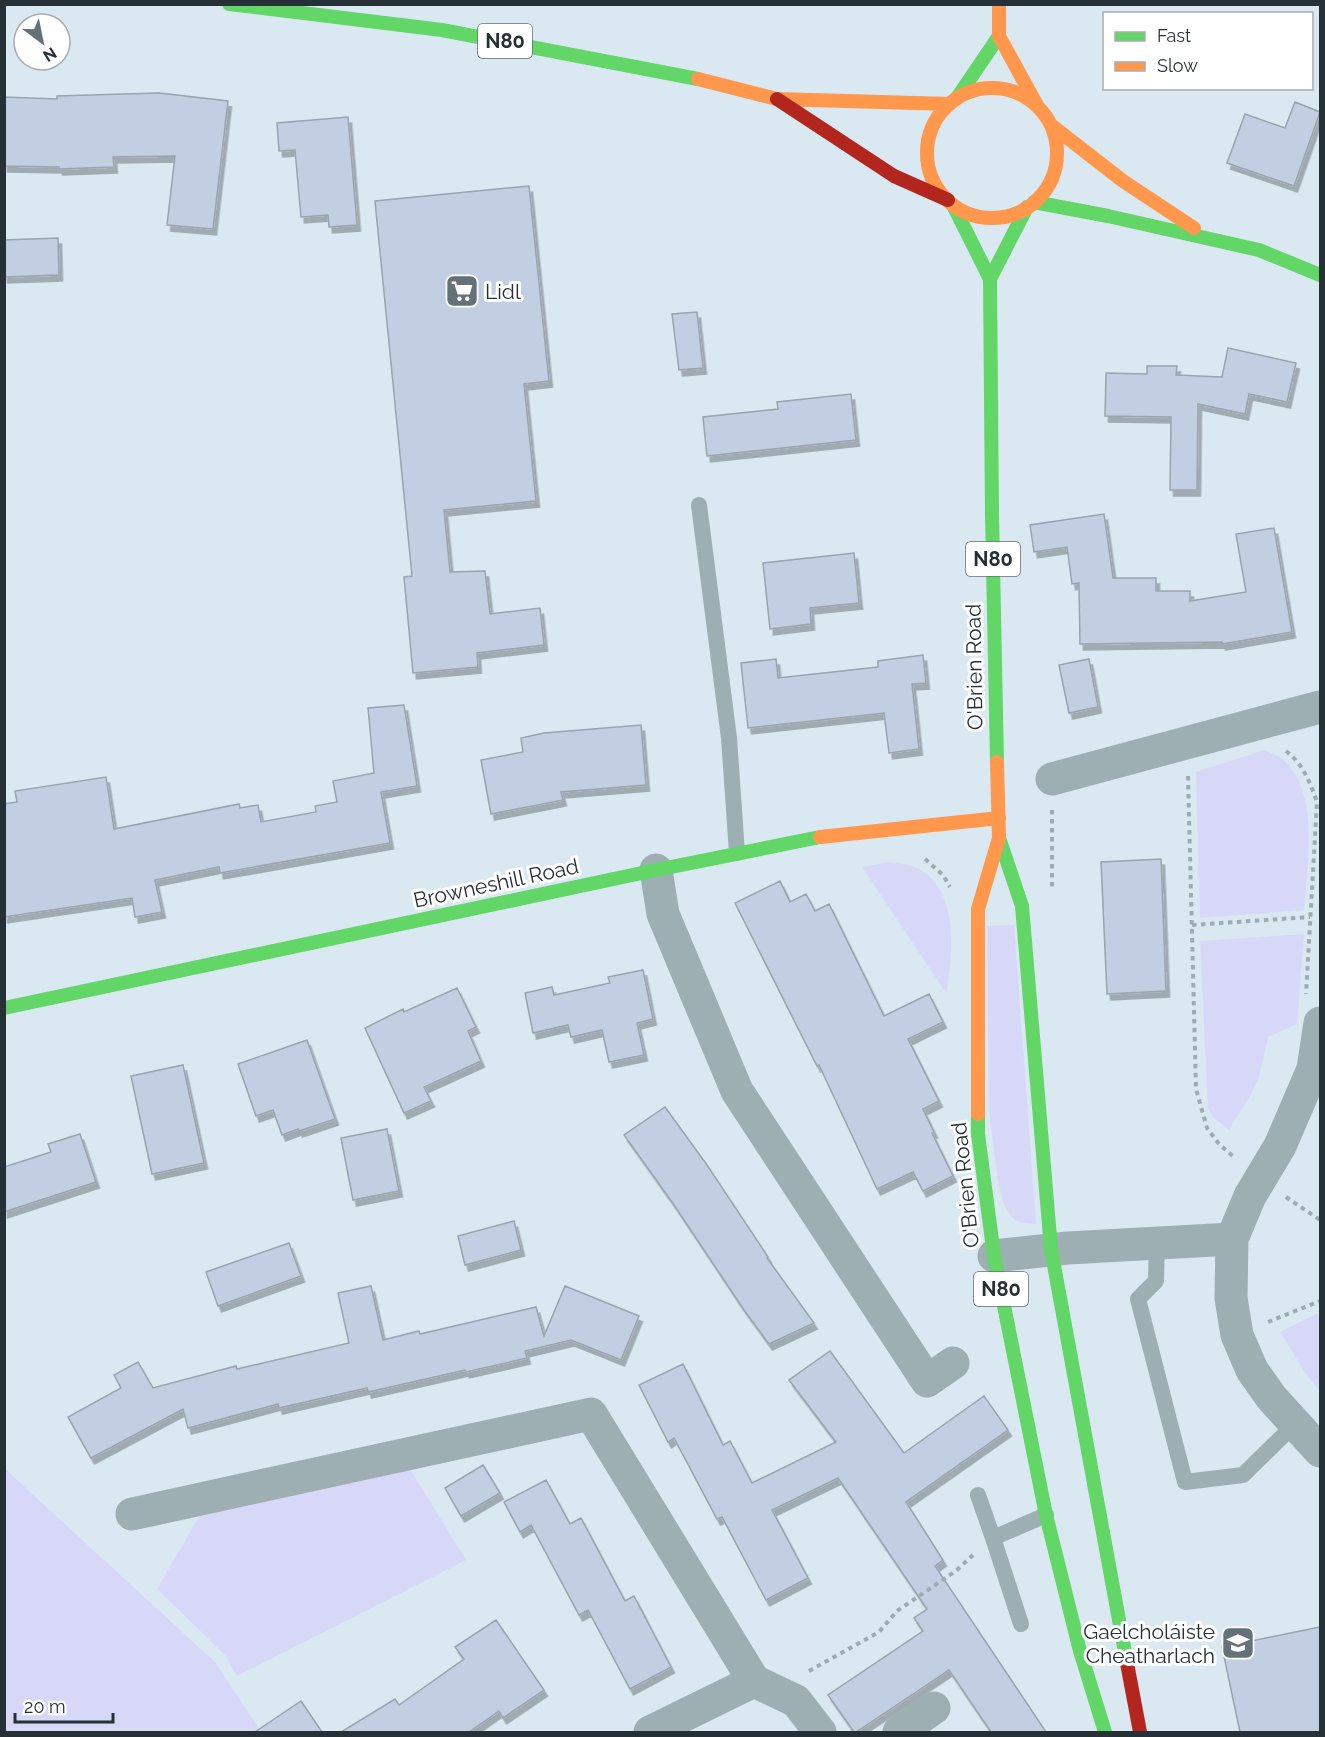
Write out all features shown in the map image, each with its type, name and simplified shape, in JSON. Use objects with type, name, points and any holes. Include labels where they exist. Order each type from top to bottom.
[{"type":"main road","name":"N80","points":[[229,4],[442,30],[689,77],[777,99],[953,101]]},
{"type":"main road","points":[[999,4],[999,36],[1038,107]]},
{"type":"main road","points":[[953,101],[999,36]]},
{"type":"main road","name":"N80","points":[[777,99],[894,176],[970,214],[990,218],[1011,215],[1031,204],[1047,189],[1056,169],[1058,146],[1051,125],[1038,107],[1020,93],[998,88],[976,89],[953,101],[941,113],[930,132],[927,153],[930,173],[939,190],[950,202]]},
{"type":"main road","points":[[1051,125],[1123,181],[1210,239]]},
{"type":"main road","name":"O'Brien Road","points":[[950,202],[990,279],[999,838],[978,909],[978,1134],[994,1256],[1046,1515],[1080,1651],[1105,1732]]},
{"type":"main road","points":[[1031,204],[1108,216],[1259,250],[1320,275]]},
{"type":"main road","name":"O'Brien Road","points":[[990,279],[1031,204]]},
{"type":"main road","name":"Browneshill Road","points":[[4,1008],[826,836],[999,818]]},
{"type":"main road","name":"O'Brien Road","points":[[999,838],[1022,906],[1051,1249],[1140,1732]]},
{"type":"street","points":[[1052,780],[1320,707]]},
{"type":"street","points":[[656,870],[663,914],[737,1091],[927,1381],[953,1363]]},
{"type":"street","points":[[1320,1024],[1313,1069],[1280,1146],[1250,1196],[1232,1239],[1231,1298],[1237,1335],[1252,1370],[1271,1397],[1320,1451]]},
{"type":"street","points":[[994,1256],[1051,1249],[1232,1239]]},
{"type":"street","points":[[132,1514],[591,1413],[764,1685],[796,1701],[820,1732]]},
{"type":"street","points":[[650,1732],[764,1685]]},
{"type":"street","points":[[899,1732],[934,1708]]},
{"type":"lane","points":[[699,505],[729,738],[737,854]]},
{"type":"lane","points":[[1157,1242],[1156,1281],[1138,1299],[1185,1482],[1243,1475],[1295,1424]]},
{"type":"lane","points":[[978,1495],[1021,1624]]},
{"type":"lane","points":[[993,1538],[1046,1515]]},
{"type":"path","points":[[1285,750],[1294,756],[1308,776],[1317,802],[1303,1021],[1320,1024]]},
{"type":"path","points":[[1187,768],[1196,1089],[1207,1128],[1219,1144],[1259,1180],[1320,1220]]},
{"type":"path","points":[[1312,880],[1320,881]]},
{"type":"path","points":[[1192,925],[1310,917]]},
{"type":"path","points":[[1237,1335],[1320,1301]]},
{"type":"path","points":[[764,1685],[879,1632],[897,1611],[957,1570],[993,1538]]},
{"type":"shaded area","points":[[1264,750],[1281,758],[1294,772],[1307,808],[1309,851],[1304,910],[1200,918],[1196,772]]},
{"type":"shaded area","points":[[889,862],[917,868],[931,878],[941,891],[947,907],[951,942],[946,993],[862,867]]},
{"type":"shaded area","points":[[1014,925],[1036,1224],[1018,1222],[1005,1207],[999,1189],[989,1111],[987,926]]},
{"type":"shaded area","points":[[1304,934],[1297,1024],[1268,1037],[1259,1077],[1229,1130],[1213,1117],[1208,1108],[1200,941]]},
{"type":"shaded area","points":[[1318,1313],[1320,1317],[1320,1392],[1280,1332]]},
{"type":"shaded area","points":[[4,1468],[216,1663],[261,1732],[5,1732]]},
{"type":"shaded area","points":[[410,1469],[466,1560],[237,1676],[225,1655],[157,1589],[203,1510]]},
{"type":"building","points":[[159,93],[228,101],[213,229],[167,225],[175,156],[113,157],[114,167],[59,169],[59,167],[4,166],[4,97],[57,99],[57,96]]},
{"type":"building","points":[[1295,102],[1320,112],[1294,186],[1227,163],[1245,114],[1285,128]]},
{"type":"building","points":[[348,117],[357,225],[329,227],[328,215],[301,217],[295,150],[279,151],[277,123]]},
{"type":"building","name":"Lidl","points":[[529,186],[549,381],[524,384],[536,501],[444,510],[450,572],[485,571],[490,614],[540,608],[544,645],[477,653],[478,667],[413,673],[404,577],[412,576],[375,201]]},
{"type":"building","points":[[58,238],[59,275],[4,277],[4,240]]},
{"type":"building","points":[[697,312],[703,368],[679,370],[672,314]]},
{"type":"building","points":[[1228,348],[1296,363],[1287,402],[1249,394],[1245,414],[1198,404],[1197,490],[1170,490],[1171,417],[1105,416],[1106,373],[1147,374],[1147,366],[1177,366],[1176,375],[1222,377]]},
{"type":"building","points":[[851,394],[856,440],[707,456],[703,417],[778,409],[777,402]]},
{"type":"building","points":[[1104,514],[1113,578],[1156,578],[1156,591],[1190,591],[1190,601],[1246,592],[1236,534],[1274,528],[1292,632],[1222,644],[1222,642],[1080,644],[1079,583],[1072,584],[1067,547],[1034,552],[1030,525]]},
{"type":"building","points":[[854,553],[859,603],[810,608],[811,624],[770,629],[763,563]]},
{"type":"building","points":[[923,655],[926,683],[912,684],[919,749],[889,753],[884,713],[748,728],[741,663],[776,659],[778,678],[878,667],[878,661]]},
{"type":"building","points":[[1089,659],[1098,707],[1069,713],[1059,665]]},
{"type":"building","points":[[404,705],[417,786],[381,792],[390,843],[220,873],[219,867],[155,880],[162,912],[135,917],[132,898],[4,917],[4,804],[17,802],[15,791],[106,777],[114,829],[239,804],[240,808],[258,805],[261,822],[316,812],[315,806],[337,802],[333,781],[374,773],[368,708]]},
{"type":"building","points":[[641,725],[646,785],[561,792],[563,800],[491,814],[481,760],[523,752],[521,738],[544,733]]},
{"type":"building","points":[[1161,859],[1166,991],[1107,994],[1101,862]]},
{"type":"building","points":[[780,881],[790,902],[806,894],[815,911],[829,904],[884,1016],[929,994],[943,1022],[908,1039],[939,1101],[923,1109],[953,1176],[923,1191],[913,1172],[877,1189],[819,1065],[817,1066],[735,903]]},
{"type":"building","points":[[643,970],[653,1019],[637,1023],[644,1055],[609,1062],[602,1030],[571,1037],[568,1025],[533,1033],[525,993],[552,987],[554,995],[610,983],[608,977]]},
{"type":"building","points":[[457,988],[476,1027],[468,1031],[481,1061],[424,1087],[431,1101],[404,1113],[365,1028],[403,1009],[404,1012]]},
{"type":"building","points":[[307,1040],[335,1119],[282,1135],[273,1110],[256,1116],[238,1064]]},
{"type":"building","points":[[183,1065],[204,1163],[152,1174],[131,1076]]},
{"type":"building","points":[[665,1107],[814,1323],[769,1344],[744,1310],[624,1135]]},
{"type":"building","points":[[387,1129],[399,1191],[353,1200],[341,1138]]},
{"type":"building","points":[[80,1134],[96,1182],[4,1212],[4,1167],[51,1152],[48,1144]]},
{"type":"building","points":[[514,1221],[521,1250],[465,1265],[458,1236]]},
{"type":"building","points":[[289,1243],[301,1276],[218,1306],[206,1272]]},
{"type":"building","points":[[371,1286],[383,1340],[419,1331],[420,1334],[536,1307],[544,1336],[565,1286],[639,1316],[621,1360],[571,1340],[525,1351],[527,1358],[368,1392],[367,1388],[279,1408],[278,1404],[188,1428],[183,1409],[91,1458],[68,1417],[121,1388],[114,1375],[138,1362],[153,1388],[236,1366],[237,1369],[349,1343],[338,1293]]},
{"type":"building","points":[[830,1351],[904,1453],[984,1396],[1008,1430],[906,1502],[943,1560],[935,1566],[1046,1732],[991,1732],[949,1670],[854,1732],[828,1695],[923,1631],[914,1618],[927,1609],[838,1478],[772,1510],[808,1578],[766,1600],[722,1517],[717,1519],[674,1438],[668,1442],[639,1385],[683,1364],[723,1445],[730,1441],[752,1483],[836,1442],[789,1380]]},
{"type":"building","points":[[483,1465],[500,1493],[461,1516],[445,1488]]},
{"type":"building","points":[[546,1480],[570,1524],[581,1518],[625,1601],[634,1596],[671,1667],[630,1689],[588,1610],[579,1615],[531,1525],[520,1532],[504,1502]]},
{"type":"building","points":[[496,1620],[544,1690],[503,1718],[499,1711],[469,1732],[341,1732],[395,1699],[399,1705],[464,1659],[455,1647]]},
{"type":"building","points":[[1320,1627],[1320,1732],[1240,1732],[1222,1647]]},
{"type":"building","points":[[301,1701],[322,1732],[255,1732]]},
{"type":"traffic: fast","points":[[229,4],[442,30],[698,79]]},
{"type":"traffic: fast","points":[[957,98],[999,36]]},
{"type":"traffic: fast","points":[[1034,202],[1259,250],[1320,275]]},
{"type":"traffic: fast","points":[[953,205],[990,279],[997,762]]},
{"type":"traffic: fast","points":[[990,279],[1027,207]]},
{"type":"traffic: fast","points":[[4,1008],[820,837]]},
{"type":"traffic: fast","points":[[999,838],[1022,906],[1051,1249],[1126,1658]]},
{"type":"traffic: fast","points":[[978,1114],[978,1134],[994,1256],[1046,1515],[1080,1651],[1105,1732]]},
{"type":"traffic: slow","points":[[999,4],[999,36],[1038,107]]},
{"type":"traffic: slow","points":[[698,79],[777,99],[950,104]]},
{"type":"traffic: slow","points":[[992,88],[1017,93],[1038,107],[1052,128],[1057,153],[1052,178],[1038,199],[1017,213],[992,218],[967,213],[946,199],[932,178],[927,153],[932,128],[946,107],[967,93],[992,88]]},
{"type":"traffic: slow","points":[[1051,125],[1123,181],[1194,228]]},
{"type":"traffic: slow","points":[[978,1114],[978,909],[999,838],[997,762]]},
{"type":"traffic: slow","points":[[820,837],[999,818]]},
{"type":"traffic: jam","points":[[777,99],[894,176],[948,200]]},
{"type":"traffic: jam","points":[[1126,1658],[1140,1732]]},
{"type":"place","name":"Lidl","points":[[462,291]]},
{"type":"place","name":"Gaelcholáiste Cheatharlach","points":[[1238,1643]]}]
